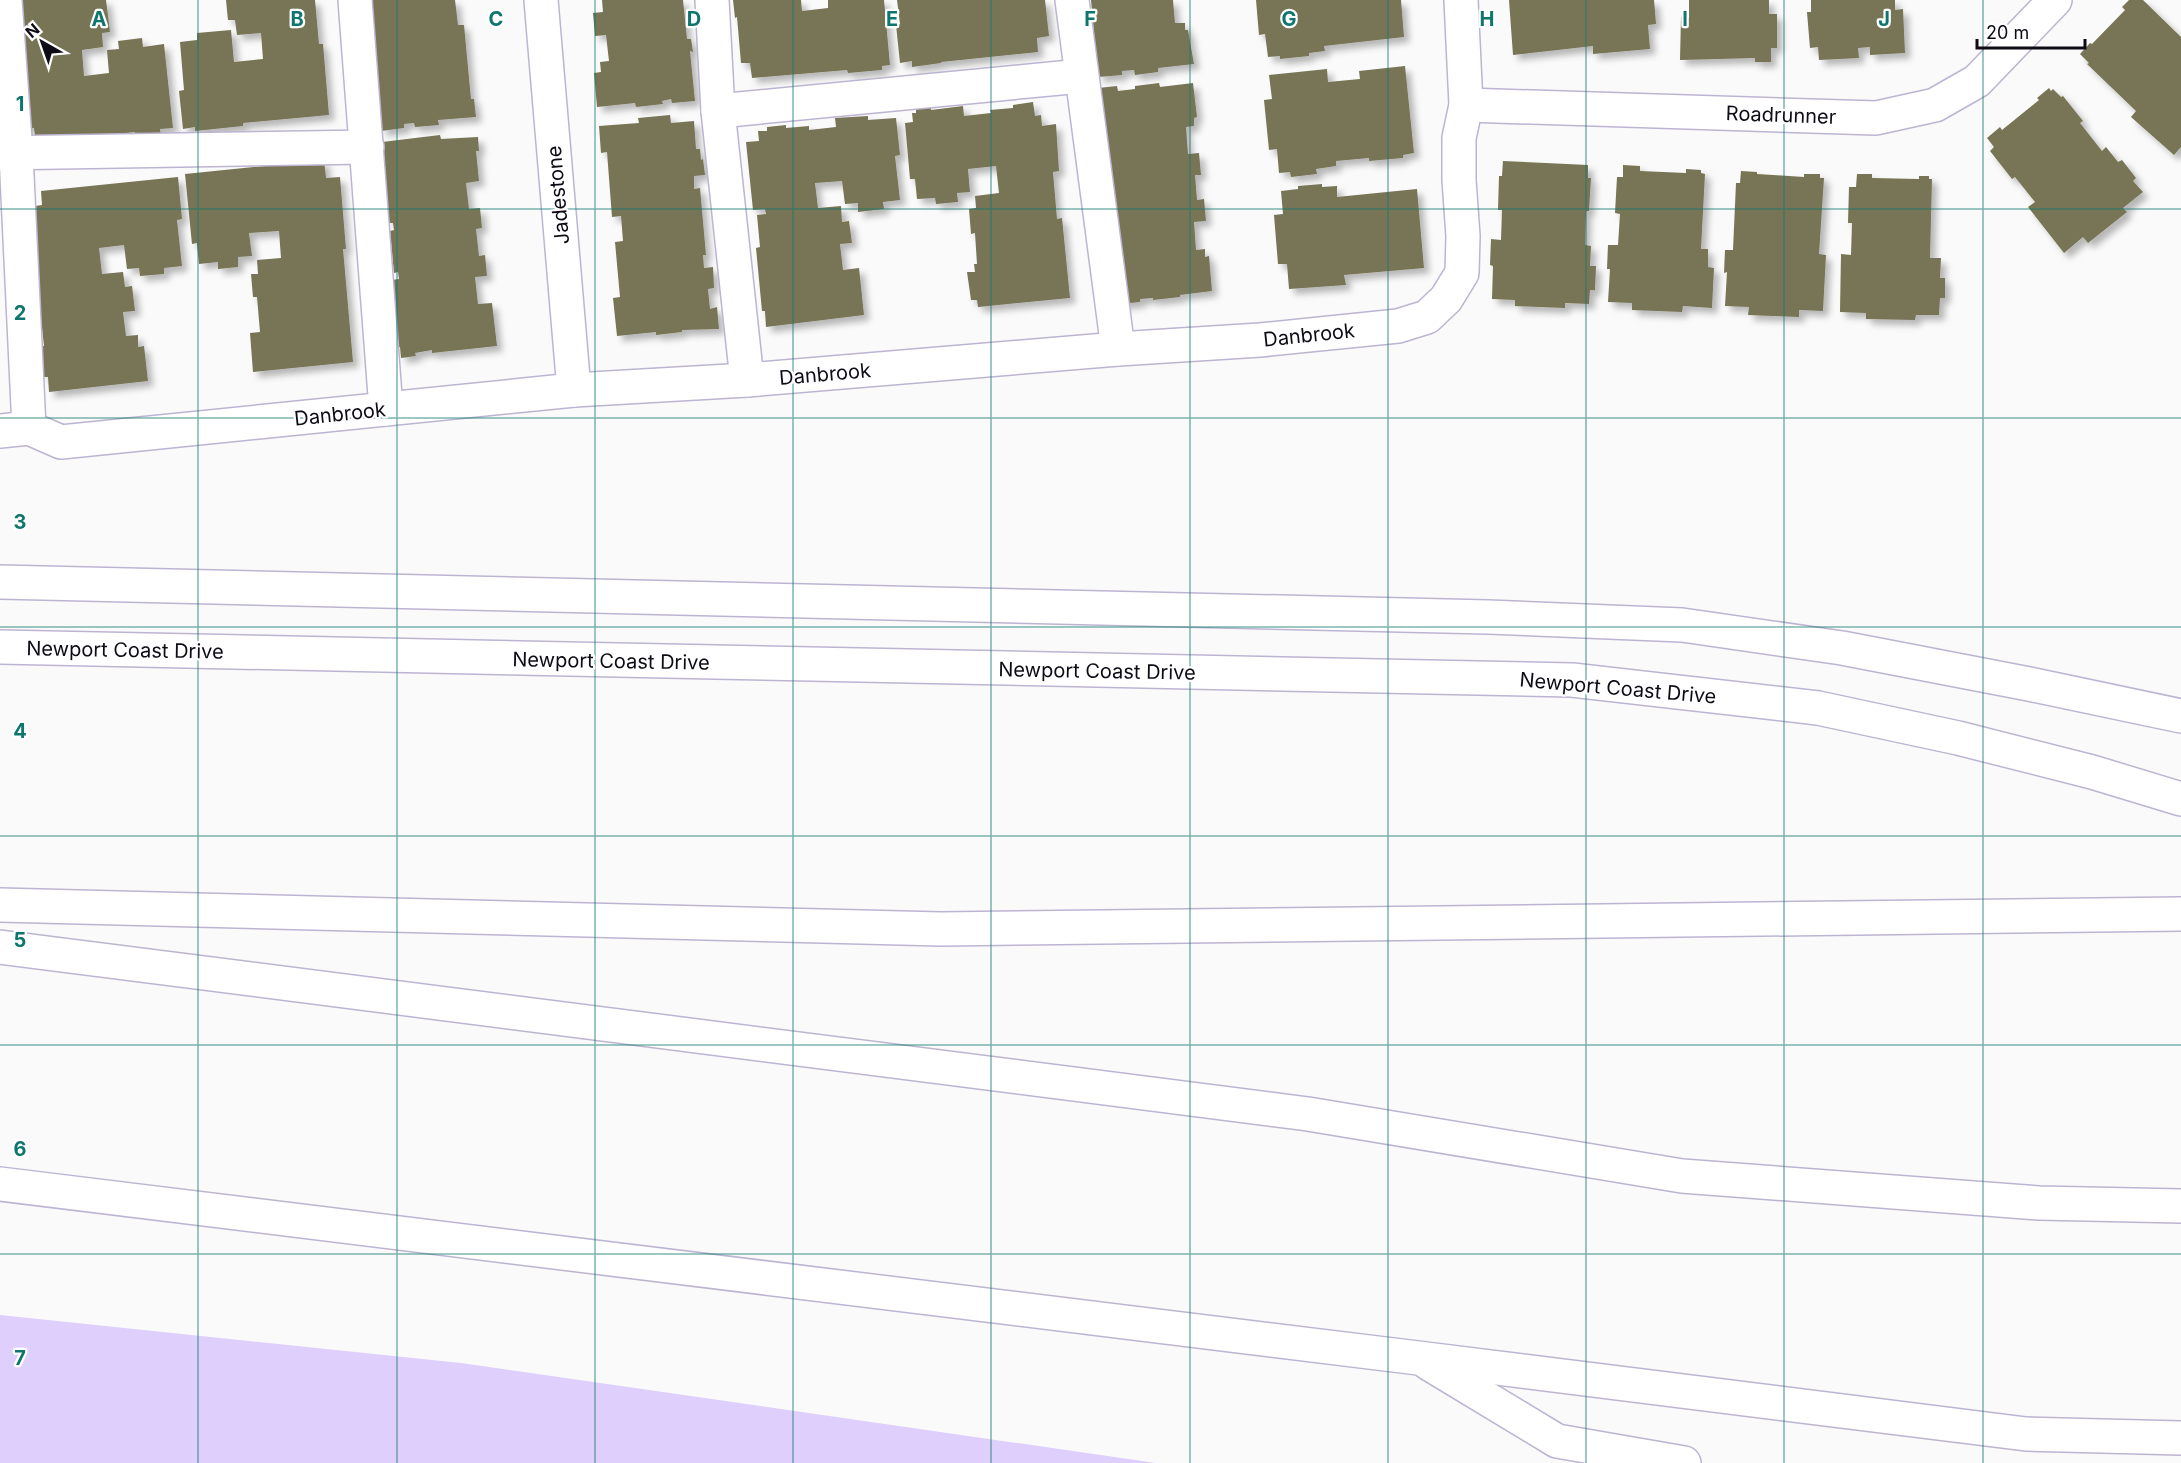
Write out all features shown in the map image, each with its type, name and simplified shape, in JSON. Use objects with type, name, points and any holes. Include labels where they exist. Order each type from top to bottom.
[{"type":"main road","points":[[5,0],[15,430]]},
{"type":"main road","points":[[355,0],[386,409]]},
{"type":"main road","name":"Jadestone","points":[[541,0],[574,390]]},
{"type":"main road","points":[[712,0],[718,111],[747,380]]},
{"type":"main road","points":[[1072,0],[1118,349]]},
{"type":"main road","name":"Danbrook","points":[[15,430],[62,442],[574,390],[747,380],[1118,349],[1260,340],[1398,326],[1427,317],[1446,299],[1462,273],[1463,236],[1459,138],[1466,105],[1461,0]]},
{"type":"main road","name":"Roadrunner","points":[[1466,105],[1876,118],[1935,105],[1977,81],[2055,0]]},
{"type":"main road","points":[[718,111],[1081,76]]},
{"type":"main road","points":[[8,154],[367,147]]},
{"type":"main road","points":[[0,582],[1488,617],[1682,625],[1854,650],[2181,716]]},
{"type":"main road","name":"Newport Coast Drive","points":[[0,647],[1572,680],[1818,708],[1958,738],[2092,772],[2181,799]]},
{"type":"main road","points":[[0,905],[926,929],[2181,914]]},
{"type":"main road","points":[[0,947],[1308,1114],[1682,1176],[2039,1203],[2181,1206]]},
{"type":"main road","points":[[0,1184],[2026,1434],[2181,1438]]},
{"type":"main road","points":[[1418,1358],[1557,1441],[1684,1463]]},
{"type":"shaded area","points":[[0,1315],[461,1363],[1156,1463],[0,1463]]},
{"type":"building","points":[[11,0],[106,0],[110,32],[102,33],[103,47],[82,50],[84,76],[109,73],[107,50],[119,49],[118,41],[142,38],[143,47],[164,44],[173,128],[160,129],[161,135],[135,137],[135,132],[36,143],[34,128],[22,129]]},
{"type":"building","points":[[226,0],[315,0],[319,44],[323,44],[329,115],[243,123],[243,126],[195,131],[195,127],[183,129],[179,91],[184,90],[180,42],[197,40],[197,33],[231,30],[234,62],[263,59],[261,33],[237,35],[235,20],[228,20]]},
{"type":"building","points":[[368,0],[455,0],[458,25],[464,25],[471,99],[474,99],[476,117],[438,120],[439,125],[415,127],[414,123],[404,124],[404,128],[381,131]]},
{"type":"building","points":[[602,0],[683,0],[687,39],[691,39],[693,52],[690,51],[695,101],[672,103],[671,99],[662,101],[663,104],[636,107],[635,103],[597,107],[594,73],[601,72],[600,62],[609,61],[606,35],[595,36],[593,13],[603,12]]},
{"type":"building","points":[[733,0],[801,0],[802,11],[828,8],[828,0],[884,0],[890,65],[882,66],[882,70],[848,73],[847,70],[752,78],[750,63],[741,63],[737,17],[735,18]]},
{"type":"building","points":[[897,0],[1045,0],[1049,36],[1037,38],[1038,52],[912,67],[912,61],[900,63],[896,25],[900,24]]},
{"type":"building","points":[[1091,0],[1173,0],[1175,23],[1185,23],[1194,64],[1158,68],[1158,72],[1135,75],[1134,70],[1122,71],[1122,75],[1098,77]]},
{"type":"building","points":[[1256,0],[1401,0],[1404,37],[1324,46],[1325,51],[1309,53],[1309,56],[1280,59],[1280,56],[1268,57],[1265,34],[1259,35]]},
{"type":"building","points":[[1509,0],[1654,0],[1656,24],[1648,25],[1650,49],[1593,54],[1593,46],[1513,55]]},
{"type":"building","points":[[1689,0],[1769,0],[1769,14],[1777,14],[1777,48],[1771,48],[1771,62],[1755,62],[1755,58],[1680,60],[1681,17],[1689,18]]},
{"type":"building","points":[[1811,0],[1895,0],[1895,10],[1903,9],[1905,53],[1870,55],[1870,47],[1858,48],[1859,58],[1819,60],[1818,47],[1810,48],[1807,12],[1811,12]]},
{"type":"building","points":[[2129,0],[2143,0],[2181,37],[2181,147],[2174,155],[2131,117],[2136,111],[2087,64],[2089,63],[2080,54],[2125,10],[2122,7]]},
{"type":"building","points":[[1405,66],[1414,153],[1403,155],[1403,158],[1336,161],[1336,166],[1316,169],[1317,174],[1291,177],[1290,172],[1279,173],[1277,149],[1269,150],[1264,100],[1272,99],[1269,75],[1327,69],[1328,82],[1360,79],[1359,71]]},
{"type":"building","points":[[1159,83],[1160,87],[1193,83],[1197,117],[1194,118],[1194,126],[1186,127],[1188,154],[1199,153],[1201,175],[1195,175],[1197,200],[1204,199],[1206,221],[1194,222],[1196,250],[1205,249],[1205,257],[1209,256],[1212,291],[1153,300],[1153,298],[1140,299],[1140,302],[1120,304],[1098,88],[1117,86],[1118,91]]},
{"type":"building","points":[[2049,88],[2061,97],[2063,96],[2083,121],[2080,123],[2102,151],[2106,147],[2118,162],[2122,160],[2136,178],[2133,181],[2143,192],[2123,208],[2127,212],[2088,243],[2083,237],[2064,253],[2028,207],[2035,202],[2015,177],[2012,179],[1990,151],[1994,147],[1987,138],[2000,127],[2002,130],[2039,100],[2037,98]]},
{"type":"building","points":[[1033,102],[1035,116],[1041,115],[1042,126],[1056,124],[1059,171],[1053,172],[1057,219],[1062,218],[1070,298],[978,307],[977,300],[971,300],[967,272],[975,272],[974,264],[977,264],[975,233],[971,234],[969,209],[976,208],[975,196],[999,193],[996,166],[968,169],[970,192],[957,193],[958,202],[936,204],[935,198],[917,199],[915,179],[910,179],[905,123],[913,122],[912,113],[916,113],[916,108],[931,106],[931,110],[963,106],[964,116],[991,113],[990,110],[1013,108],[1013,105]]},
{"type":"building","points":[[670,115],[671,123],[694,121],[696,149],[700,149],[701,160],[703,159],[705,175],[694,176],[694,189],[700,188],[706,255],[703,255],[704,268],[713,267],[714,288],[708,289],[710,309],[717,307],[719,329],[617,336],[613,298],[620,297],[615,242],[623,241],[621,216],[612,217],[607,152],[601,153],[599,126],[639,123],[638,118]]},
{"type":"building","points":[[868,116],[868,120],[896,118],[900,155],[895,156],[900,200],[883,202],[884,209],[858,212],[858,203],[845,204],[842,181],[815,183],[818,208],[841,206],[842,222],[849,221],[852,243],[840,244],[843,270],[859,268],[864,315],[766,327],[765,311],[762,311],[756,248],[760,247],[757,215],[766,214],[765,209],[753,210],[746,142],[759,141],[758,131],[767,131],[767,127],[809,126],[809,130],[836,127],[835,118]]},
{"type":"building","points":[[440,135],[441,139],[478,137],[479,151],[476,151],[479,181],[466,183],[469,209],[480,208],[482,228],[476,229],[479,256],[485,255],[487,276],[475,277],[478,304],[492,303],[497,346],[432,353],[432,350],[415,353],[416,356],[401,358],[400,347],[397,347],[393,313],[396,313],[392,280],[399,279],[398,272],[394,273],[390,231],[394,230],[393,223],[389,223],[382,142]]},
{"type":"building","points":[[324,160],[326,178],[340,177],[346,249],[343,249],[353,362],[253,372],[250,333],[260,332],[257,297],[253,297],[251,274],[258,274],[257,260],[281,258],[279,231],[249,233],[252,256],[238,257],[238,267],[218,269],[218,262],[199,264],[197,243],[192,244],[185,174]]},
{"type":"building","points":[[1503,161],[1588,165],[1588,178],[1591,178],[1589,211],[1586,211],[1585,245],[1591,246],[1590,266],[1596,266],[1595,290],[1590,290],[1589,304],[1565,303],[1565,308],[1515,306],[1515,300],[1492,299],[1491,239],[1501,240],[1502,210],[1498,210],[1499,176],[1502,176]]},
{"type":"building","points":[[1623,165],[1640,166],[1640,171],[1686,173],[1686,169],[1701,170],[1701,173],[1705,174],[1701,249],[1708,249],[1708,267],[1714,268],[1712,308],[1683,306],[1682,312],[1632,310],[1632,303],[1608,302],[1610,269],[1607,269],[1608,245],[1618,245],[1620,214],[1615,213],[1617,177],[1623,177]]},
{"type":"building","points":[[1741,171],[1804,177],[1804,174],[1820,174],[1820,178],[1824,178],[1819,254],[1826,255],[1823,311],[1799,310],[1799,317],[1748,315],[1749,307],[1725,306],[1727,272],[1724,273],[1725,250],[1733,250],[1736,183],[1740,183]]},
{"type":"building","points":[[1857,174],[1872,174],[1872,178],[1919,179],[1919,176],[1929,176],[1929,179],[1932,179],[1930,258],[1941,258],[1940,278],[1945,278],[1945,298],[1940,298],[1939,315],[1916,315],[1915,320],[1866,319],[1866,313],[1840,312],[1841,254],[1851,255],[1852,223],[1848,223],[1849,187],[1856,187]]},
{"type":"building","points":[[178,177],[182,219],[177,220],[182,266],[164,268],[164,274],[140,276],[139,268],[127,269],[124,245],[99,248],[102,274],[123,272],[125,287],[132,286],[135,311],[123,312],[126,336],[138,335],[138,347],[144,346],[148,381],[49,392],[48,377],[44,377],[41,346],[44,346],[29,207],[42,205],[41,191]]},
{"type":"building","points":[[1322,184],[1322,187],[1337,186],[1337,197],[1417,189],[1424,268],[1344,275],[1346,285],[1289,289],[1287,264],[1278,264],[1274,215],[1283,214],[1281,191],[1298,189],[1298,186]]}]
